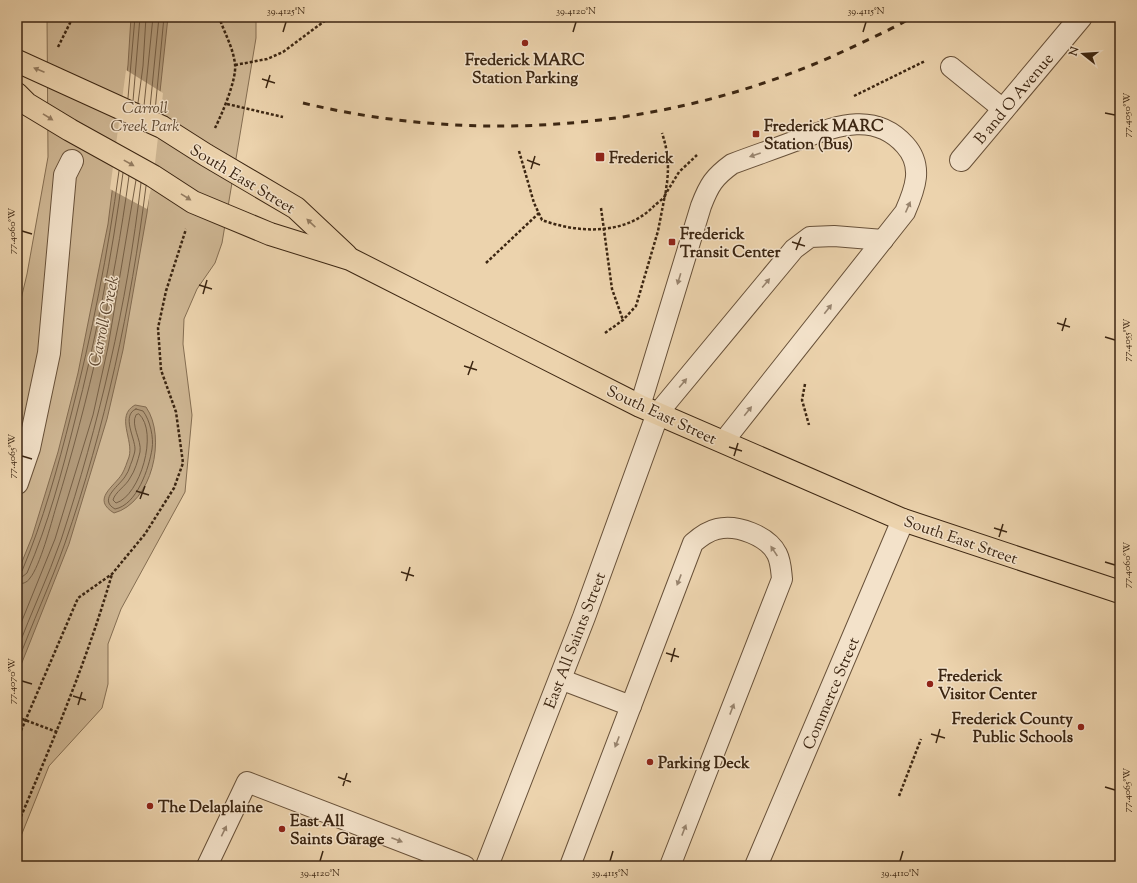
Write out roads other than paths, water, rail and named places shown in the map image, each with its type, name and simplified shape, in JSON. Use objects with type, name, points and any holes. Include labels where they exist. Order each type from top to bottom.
[{"type":"main road","name":"South East Street","points":[[17,61],[162,127],[206,155],[296,208],[350,259]]},
{"type":"main road","name":"South East Street","points":[[17,94],[27,104],[153,176],[193,202],[270,234],[350,259],[649,410],[902,520],[1120,592]]},
{"type":"street","name":"B and O Avenue","points":[[961,160],[1082,17]]},
{"type":"street","points":[[17,484],[29,448],[49,353],[65,175],[72,161]]},
{"type":"street","name":"East All Saints Street","points":[[487,866],[560,679],[649,410]]},
{"type":"street","name":"Commerce Street","points":[[756,866],[902,520]]},
{"type":"lane","points":[[951,66],[1004,110]]},
{"type":"lane","points":[[649,410],[707,189],[717,175],[732,164],[842,125],[876,126],[897,136],[909,149],[917,166],[916,188],[905,212],[723,442]]},
{"type":"lane","points":[[649,410],[794,249],[810,237],[834,236],[883,240]]},
{"type":"lane","points":[[570,866],[694,543],[701,537],[718,528],[745,531],[768,543],[777,554],[781,565],[780,583],[670,866]]},
{"type":"lane","points":[[560,679],[631,706]]},
{"type":"lane","points":[[207,866],[247,782],[465,866]]},
{"type":"water","name":"Carroll Creek","points":[[131,17],[168,17],[147,213],[123,350],[107,419],[69,544],[17,675],[17,574],[32,537],[58,452],[78,373],[108,224],[128,65]]},
{"type":"water","points":[[135,405],[146,407],[152,420],[155,435],[155,451],[152,468],[146,483],[138,496],[127,507],[114,513],[107,508],[104,503],[104,498],[106,493],[122,474],[129,457],[130,450],[126,429],[126,415]]},
{"type":"railway","points":[[303,103],[371,116],[439,124],[509,126],[578,122],[646,113],[714,98],[780,77],[844,51],[887,31],[912,17]]},
{"type":"place","name":"Frederick MARC Station Parking","points":[[525,43]]},
{"type":"place","name":"Frederick MARC Station (Bus)","points":[[756,134]]},
{"type":"place","name":"Frederick","points":[[600,157]]},
{"type":"place","name":"Frederick Transit Center","points":[[672,242]]},
{"type":"place","name":"Frederick Visitor Center","points":[[930,684]]},
{"type":"place","name":"Frederick County Public Schools","points":[[1081,727]]},
{"type":"place","name":"Parking Deck","points":[[650,762]]},
{"type":"place","name":"The Delaplaine","points":[[150,806]]},
{"type":"place","name":"East All Saints Garage","points":[[282,829]]},
{"type":"park label","name":"Carroll Creek Park","points":[[145,116]]}]
